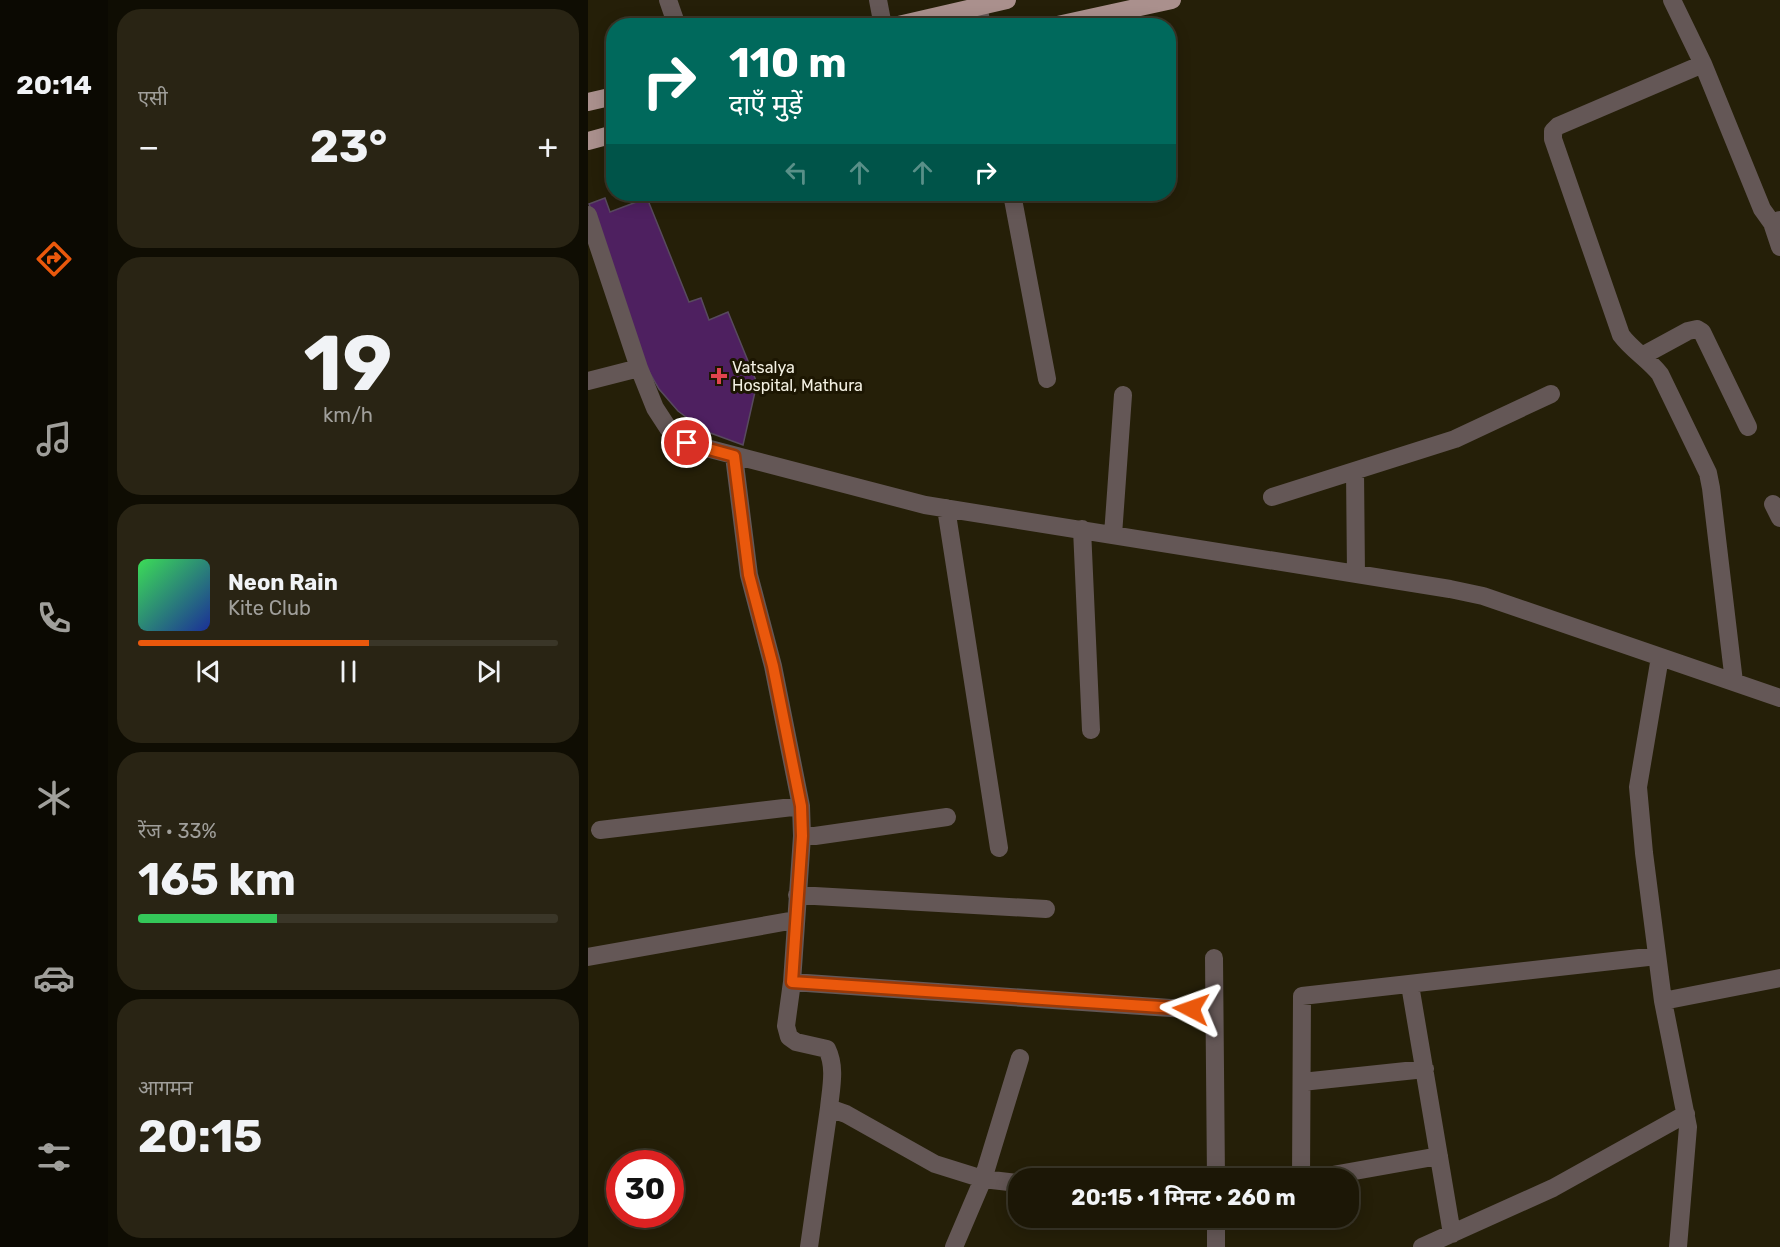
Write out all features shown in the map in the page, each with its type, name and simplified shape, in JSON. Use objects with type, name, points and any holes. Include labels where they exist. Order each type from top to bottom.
[{"type":"main road","points":[[923,18],[978,3],[1007,0]]},
{"type":"main road","points":[[1090,18],[1172,0]]},
{"type":"main road","points":[[588,102],[606,98]]},
{"type":"main road","points":[[588,141],[606,136]]},
{"type":"street","points":[[668,0],[674,18]]},
{"type":"street","points":[[878,0],[881,18]]},
{"type":"street","points":[[1672,0],[1703,64],[1762,209],[1776,222],[1780,247]]},
{"type":"street","points":[[978,3],[981,18]]},
{"type":"street","points":[[1703,64],[1558,126],[1553,131],[1553,139],[1621,335],[1631,348],[1652,364],[1665,383],[1708,473],[1715,510],[1734,682]]},
{"type":"street","points":[[1013,201],[1047,379]]},
{"type":"street","points":[[588,215],[639,368],[655,408],[668,428],[687,443],[925,505],[1483,596],[1780,698]]},
{"type":"street","points":[[1642,356],[1688,331],[1697,329],[1702,332],[1748,427]]},
{"type":"street","points":[[588,381],[639,368]]},
{"type":"street","points":[[1272,496],[1455,439],[1551,394]]},
{"type":"street","points":[[1113,535],[1123,395]]},
{"type":"street","points":[[734,456],[749,575],[773,666],[801,806],[802,836],[792,982],[786,1026],[789,1037],[796,1042],[827,1049],[831,1058],[829,1108],[809,1247]]},
{"type":"street","points":[[1355,471],[1356,574]]},
{"type":"street","points":[[946,508],[999,848]]},
{"type":"street","points":[[1082,529],[1091,730]]},
{"type":"street","points":[[1660,657],[1638,788],[1663,1001],[1688,1127],[1678,1247]]},
{"type":"street","points":[[600,830],[801,806]]},
{"type":"street","points":[[802,836],[947,817]]},
{"type":"street","points":[[797,895],[1046,909]]},
{"type":"street","points":[[588,957],[795,920]]},
{"type":"street","points":[[1301,1168],[1302,996],[1657,956]]},
{"type":"street","points":[[1214,958],[1216,1168]]},
{"type":"street","points":[[1663,1001],[1780,978]]},
{"type":"street","points":[[792,982],[1215,1011]]},
{"type":"street","points":[[1410,984],[1452,1234]]},
{"type":"street","points":[[954,1247],[983,1179],[1020,1058]]},
{"type":"street","points":[[1302,1082],[1425,1069]]},
{"type":"street","points":[[829,1108],[846,1114],[935,1164],[983,1179],[1008,1183]]},
{"type":"street","points":[[1422,1247],[1553,1188],[1686,1114]]},
{"type":"street","points":[[1359,1170],[1439,1156]]},
{"type":"street","points":[[1216,1228],[1216,1247]]},
{"type":"building","points":[[605,198],[610,212],[639,201],[648,201],[689,302],[701,298],[709,320],[728,312],[757,383],[743,445],[705,431],[678,411],[659,389],[647,368],[589,204]]},
{"type":"place","name":"Vatsalya Hospital, Mathura","points":[[719,376]]},
{"type":"route","points":[[687,443],[734,456],[749,575],[773,666],[801,806],[802,836],[792,982],[1191,1009]]}]
